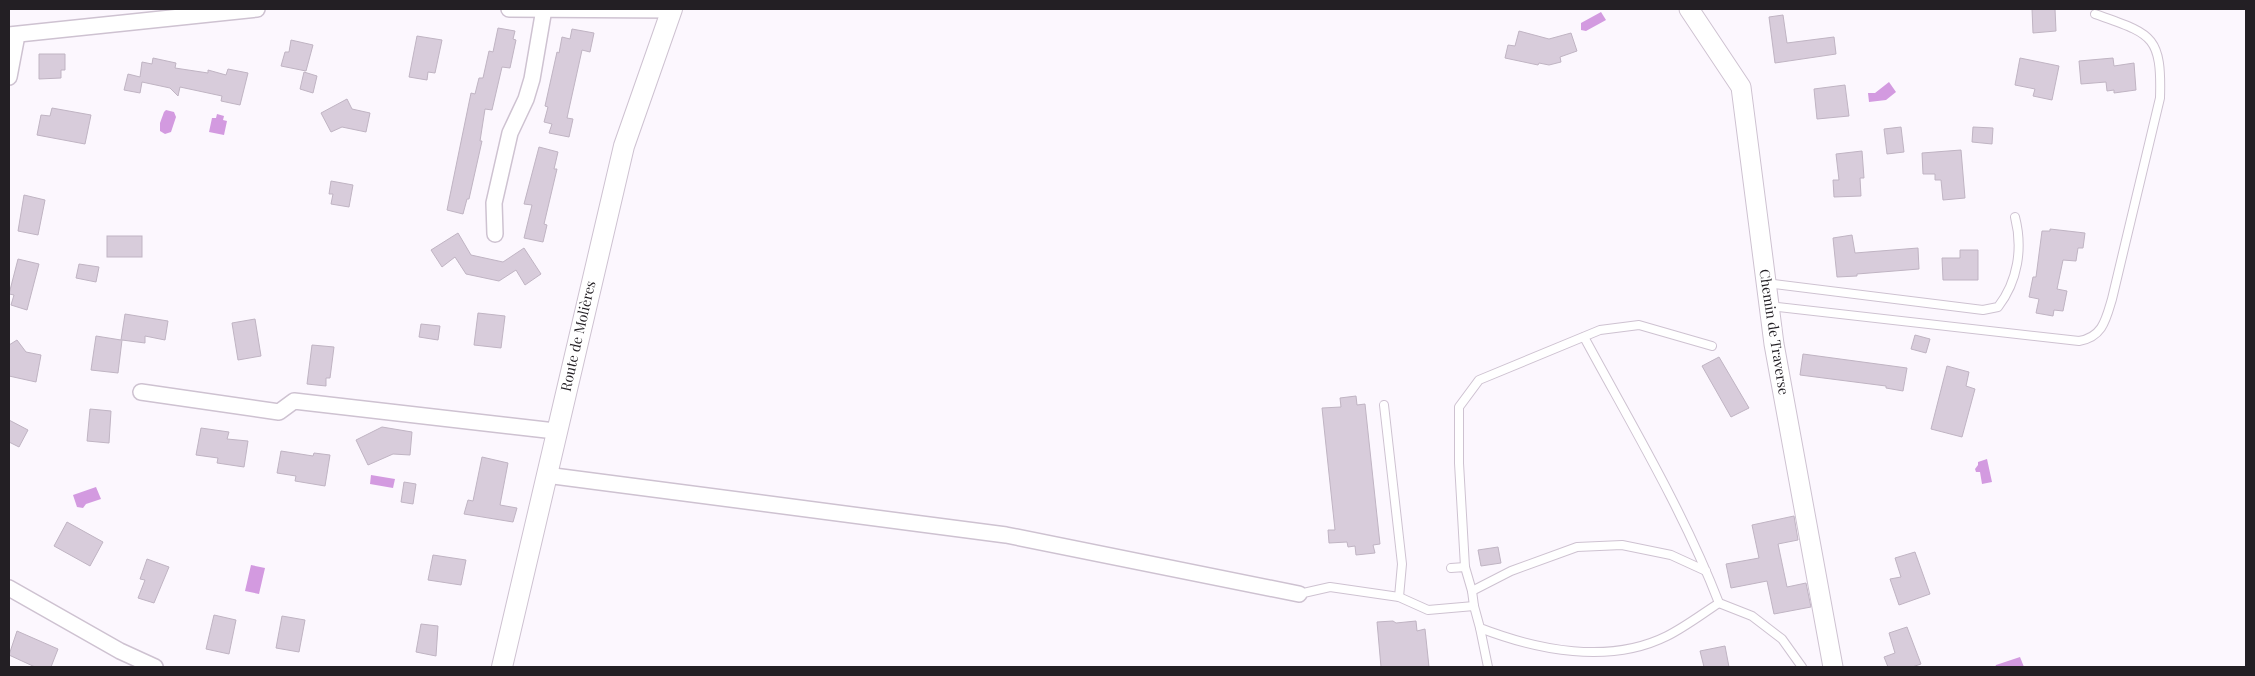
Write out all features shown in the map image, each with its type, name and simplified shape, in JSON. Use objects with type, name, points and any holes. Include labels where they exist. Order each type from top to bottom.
[{"type":"main road","name":"Route de Molières","points":[[502,667],[624,146],[672,9]]},
{"type":"street","points":[[9,76],[13,35],[257,9]]},
{"type":"street","points":[[509,9],[672,9]]},
{"type":"street","points":[[496,234],[494,203],[510,133],[526,99],[532,79],[544,9]]},
{"type":"street","name":"Chemin de Traverse","points":[[1689,9],[1741,87],[1774,344],[1833,667]]},
{"type":"street","points":[[141,392],[280,412],[294,401],[556,431]]},
{"type":"street","points":[[546,475],[1006,535],[1299,594]]},
{"type":"street","points":[[9,588],[120,651],[155,667]]},
{"type":"lane","points":[[1769,306],[2079,341],[2097,335],[2104,325],[2112,299],[2160,98],[2161,78],[2157,52],[2146,36],[2137,29],[2095,14]]},
{"type":"lane","points":[[1766,283],[1983,310],[1998,307],[2012,284],[2019,260],[2018,229],[2015,217]]},
{"type":"lane","points":[[1488,667],[1465,567],[1459,463],[1459,407],[1478,380],[1600,330],[1639,325],[1712,346]]},
{"type":"lane","points":[[1584,337],[1657,472],[1706,570],[1719,603],[1752,616],[1782,639],[1802,667]]},
{"type":"lane","points":[[1384,405],[1402,564],[1399,597]]},
{"type":"lane","points":[[1472,591],[1512,571],[1577,547],[1622,545],[1671,555],[1706,570]]},
{"type":"lane","points":[[1452,568],[1465,567]]},
{"type":"lane","points":[[1299,594],[1330,588],[1399,597],[1428,610],[1474,606]]},
{"type":"lane","points":[[1480,628],[1513,641],[1595,652],[1635,648],[1667,636],[1719,603]]},
{"type":"shaded area","points":[[1601,12],[1606,20],[1586,31],[1581,30],[1581,23]]},
{"type":"shaded area","points":[[1889,82],[1896,92],[1886,100],[1869,102],[1868,93],[1875,93]]},
{"type":"shaded area","points":[[166,110],[174,112],[176,117],[171,132],[165,134],[160,131],[160,123]]},
{"type":"shaded area","points":[[217,114],[224,116],[223,120],[227,121],[224,135],[209,132],[212,118],[216,118]]},
{"type":"shaded area","points":[[1987,459],[1992,482],[1982,484],[1980,472],[1976,472],[1975,469],[1978,462]]},
{"type":"shaded area","points":[[371,475],[395,479],[393,488],[370,484]]},
{"type":"shaded area","points":[[96,487],[101,499],[86,504],[83,508],[77,507],[73,495]]},
{"type":"shaded area","points":[[251,565],[265,568],[259,594],[245,591]]},
{"type":"shaded area","points":[[2020,657],[2024,667],[1995,667],[1996,665]]},
{"type":"building","points":[[2032,9],[2055,9],[2056,31],[2033,33]]},
{"type":"building","points":[[1783,15],[1787,43],[1834,37],[1836,54],[1775,63],[1769,17]]},
{"type":"building","points":[[498,28],[515,31],[513,39],[516,40],[510,68],[502,67],[492,110],[485,109],[480,141],[482,141],[469,199],[467,199],[463,214],[447,210],[471,93],[475,94],[479,78],[483,78],[489,51],[493,52]]},
{"type":"building","points":[[572,29],[594,33],[590,52],[582,50],[567,118],[573,119],[569,137],[549,133],[552,124],[544,122],[548,107],[545,106],[557,52],[559,53],[562,37],[570,39]]},
{"type":"building","points":[[1519,31],[1549,39],[1571,33],[1577,51],[1560,57],[1561,62],[1549,65],[1539,63],[1538,65],[1505,58],[1508,45],[1515,46]]},
{"type":"building","points":[[417,36],[442,40],[435,73],[428,72],[427,80],[409,77]]},
{"type":"building","points":[[291,40],[313,45],[306,71],[281,66],[285,52],[289,52]]},
{"type":"building","points":[[39,54],[65,54],[65,70],[61,70],[61,78],[39,79]]},
{"type":"building","points":[[153,58],[176,63],[175,68],[208,73],[208,70],[226,75],[228,69],[248,73],[240,105],[221,101],[222,96],[180,87],[178,96],[170,88],[142,82],[140,93],[124,90],[128,74],[140,77],[142,62],[152,64]]},
{"type":"building","points":[[2020,58],[2059,66],[2052,100],[2033,96],[2035,89],[2015,85]]},
{"type":"building","points":[[2113,58],[2114,66],[2134,63],[2136,90],[2114,93],[2114,90],[2107,91],[2106,82],[2081,84],[2079,61]]},
{"type":"building","points":[[304,72],[317,76],[313,93],[300,89]]},
{"type":"building","points":[[1845,85],[1849,116],[1817,119],[1814,89]]},
{"type":"building","points":[[347,99],[352,109],[370,113],[366,132],[342,127],[331,132],[321,113]]},
{"type":"building","points":[[52,108],[91,115],[85,144],[37,135],[41,115],[50,116]]},
{"type":"building","points":[[1901,127],[1904,152],[1887,154],[1884,129]]},
{"type":"building","points":[[1973,127],[1993,128],[1992,144],[1972,142]]},
{"type":"building","points":[[539,147],[558,152],[554,169],[557,169],[544,224],[547,225],[543,242],[524,238],[532,205],[524,204]]},
{"type":"building","points":[[1961,150],[1965,198],[1943,200],[1941,180],[1935,180],[1935,174],[1923,174],[1922,153]]},
{"type":"building","points":[[1862,151],[1864,178],[1860,178],[1861,196],[1834,197],[1833,180],[1839,180],[1836,154]]},
{"type":"building","points":[[331,181],[353,185],[349,207],[331,204],[333,194],[329,194]]},
{"type":"building","points":[[24,195],[45,200],[38,235],[18,231]]},
{"type":"building","points":[[2050,229],[2085,233],[2083,248],[2078,248],[2076,261],[2063,260],[2057,289],[2067,291],[2063,311],[2054,310],[2053,316],[2036,313],[2039,299],[2029,297],[2033,277],[2036,277],[2042,231],[2050,231]]},
{"type":"building","points":[[458,233],[471,255],[503,262],[524,248],[541,274],[525,285],[516,270],[499,281],[466,274],[455,257],[442,267],[431,250]]},
{"type":"building","points":[[1852,235],[1855,253],[1918,248],[1919,269],[1837,277],[1833,238]]},
{"type":"building","points":[[107,236],[142,236],[142,257],[107,257]]},
{"type":"building","points":[[1960,250],[1978,250],[1978,280],[1943,280],[1942,258],[1960,258]]},
{"type":"building","points":[[18,259],[39,264],[27,310],[11,305],[14,295],[9,294]]},
{"type":"building","points":[[79,264],[99,267],[96,282],[76,278]]},
{"type":"building","points":[[478,313],[505,316],[501,348],[474,345]]},
{"type":"building","points":[[125,314],[168,321],[165,340],[145,336],[145,343],[122,340],[118,373],[91,370],[96,336],[121,340]]},
{"type":"building","points":[[255,319],[261,356],[238,360],[232,323]]},
{"type":"building","points":[[421,324],[440,326],[438,340],[419,337]]},
{"type":"building","points":[[1915,335],[1930,339],[1926,353],[1911,349]]},
{"type":"building","points":[[17,340],[26,352],[41,355],[36,382],[9,376],[9,345]]},
{"type":"building","points":[[312,345],[334,347],[330,378],[326,378],[326,386],[307,384]]},
{"type":"building","points":[[1803,354],[1907,368],[1903,391],[1886,388],[1886,386],[1800,375]]},
{"type":"building","points":[[1719,357],[1749,408],[1731,417],[1702,366]]},
{"type":"building","points":[[1947,366],[1969,372],[1966,386],[1975,389],[1962,437],[1931,429]]},
{"type":"building","points":[[1356,396],[1357,405],[1365,404],[1380,544],[1373,545],[1375,553],[1356,555],[1355,546],[1348,547],[1347,542],[1329,543],[1328,530],[1335,530],[1322,408],[1341,407],[1340,398]]},
{"type":"building","points":[[90,409],[111,411],[109,443],[87,441]]},
{"type":"building","points":[[9,420],[28,430],[19,447],[9,442]]},
{"type":"building","points":[[382,427],[412,432],[410,455],[393,454],[368,465],[356,440]]},
{"type":"building","points":[[201,428],[229,432],[227,439],[248,441],[244,467],[217,463],[218,458],[196,455]]},
{"type":"building","points":[[281,451],[313,456],[314,453],[330,455],[325,486],[295,481],[296,476],[277,473]]},
{"type":"building","points":[[482,457],[508,463],[500,505],[517,508],[513,522],[464,514],[468,500],[473,501]]},
{"type":"building","points":[[404,482],[416,484],[413,504],[401,502]]},
{"type":"building","points":[[1794,516],[1798,540],[1778,544],[1787,587],[1806,583],[1811,607],[1774,614],[1767,581],[1731,588],[1726,564],[1759,558],[1752,525]]},
{"type":"building","points":[[67,522],[103,542],[90,566],[54,546]]},
{"type":"building","points":[[1498,547],[1501,563],[1481,566],[1478,550]]},
{"type":"building","points":[[1915,552],[1930,594],[1899,605],[1890,579],[1901,577],[1895,558]]},
{"type":"building","points":[[433,555],[466,560],[461,585],[428,580]]},
{"type":"building","points":[[147,559],[169,567],[154,603],[138,598],[145,580],[140,579]]},
{"type":"building","points":[[214,615],[236,620],[229,654],[206,649]]},
{"type":"building","points":[[282,616],[305,620],[299,652],[276,648]]},
{"type":"building","points":[[1393,621],[1396,623],[1416,621],[1417,631],[1425,629],[1429,667],[1381,667],[1377,622]]},
{"type":"building","points":[[421,624],[438,626],[436,656],[416,652]]},
{"type":"building","points":[[1907,627],[1921,664],[1912,667],[1888,667],[1884,657],[1895,653],[1889,633]]},
{"type":"building","points":[[17,631],[58,649],[51,667],[35,667],[9,655]]},
{"type":"building","points":[[1725,646],[1729,667],[1704,667],[1700,651]]}]
